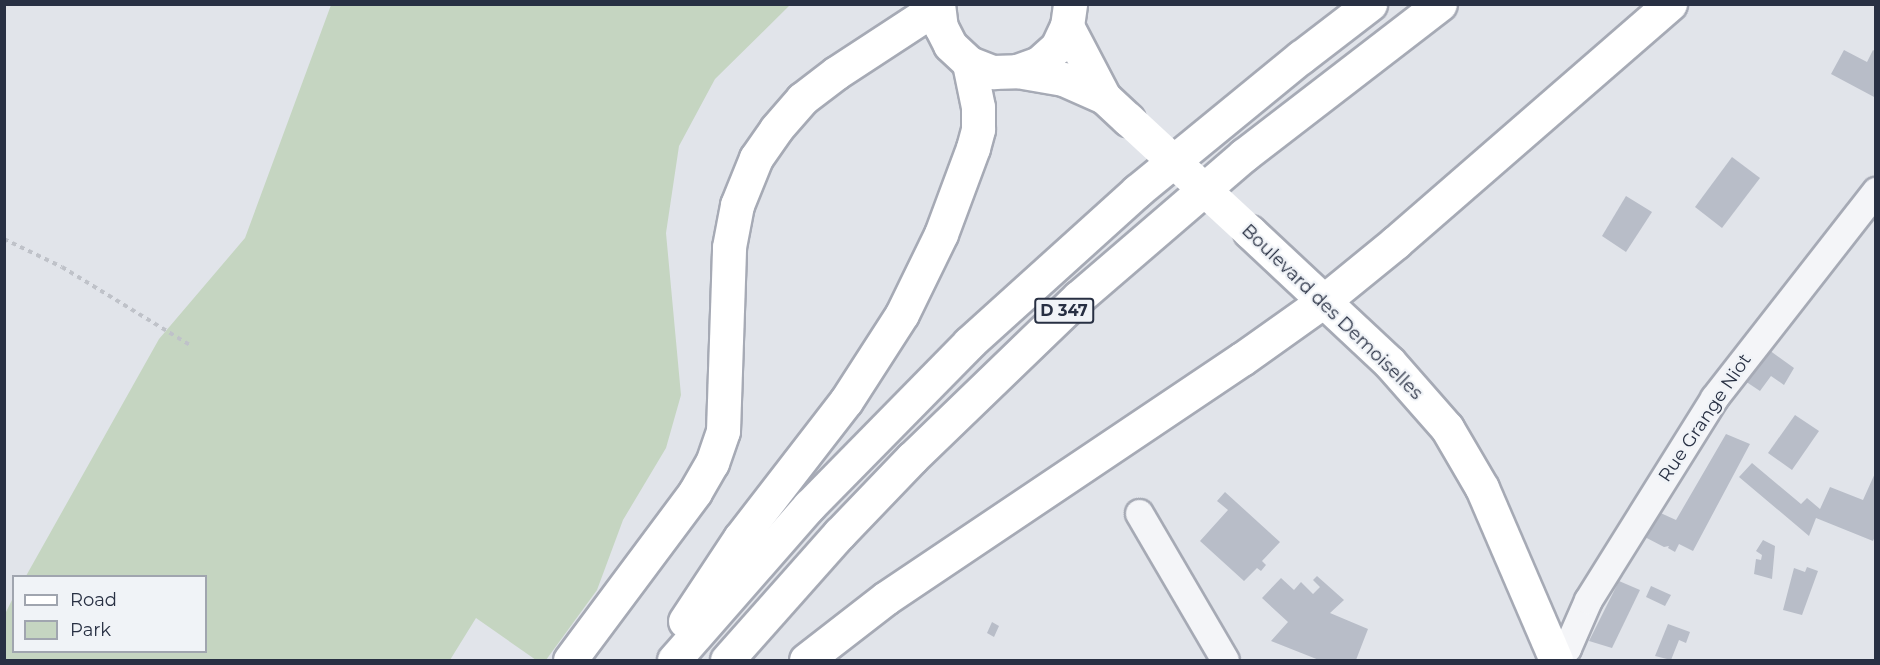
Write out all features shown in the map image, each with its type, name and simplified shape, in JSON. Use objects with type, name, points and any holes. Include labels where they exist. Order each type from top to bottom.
[{"type":"main road","name":"D 347","points":[[674,660],[809,506],[969,343],[1137,191],[1301,57],[1370,4]]},
{"type":"main road","name":"D 347","points":[[727,660],[839,534],[912,458],[1079,297],[1244,155],[1440,4]]},
{"type":"main road","points":[[806,660],[886,598],[1242,359],[1325,300],[1396,242],[1671,4]]},
{"type":"main road","points":[[570,660],[695,492],[712,463],[723,431],[729,247],[736,205],[756,158],[776,129],[802,99],[836,73],[876,50],[938,6],[940,27],[960,54],[978,107],[978,129],[973,148],[941,234],[902,314],[846,401],[740,538],[659,660]]},
{"type":"main road","points":[[1017,71],[1039,63],[1057,47],[1069,15]]},
{"type":"main road","name":"Boulevard des Demoiselles","points":[[1069,15],[1104,97]]},
{"type":"main road","points":[[876,50],[960,54]]},
{"type":"main road","name":"Boulevard des Demoiselles","points":[[960,54],[993,72],[1017,71],[1063,79],[1104,97],[1325,300],[1422,396],[1465,455],[1513,556],[1539,627],[1555,659]]},
{"type":"street","name":"Rue Grange Niot","points":[[1555,659],[1567,648],[1588,600],[1714,398],[1875,191]]},
{"type":"street","points":[[1139,513],[1225,660]]},
{"type":"path","points":[[4,239],[62,267],[190,345]]},
{"type":"green space","points":[[331,5],[790,5],[715,79],[679,146],[666,233],[681,395],[666,448],[623,520],[597,590],[546,660],[536,660],[476,618],[450,660],[5,660],[5,614],[12,600],[12,653],[207,653],[207,575],[27,575],[159,339],[245,238]]},
{"type":"building","points":[[1844,50],[1867,62],[1873,50],[1876,52],[1876,98],[1831,74]]},
{"type":"building","points":[[1732,157],[1760,178],[1722,228],[1695,207]]},
{"type":"building","points":[[1626,196],[1652,212],[1626,252],[1602,236]]},
{"type":"building","points":[[1769,350],[1794,368],[1784,385],[1771,376],[1760,391],[1745,381]]},
{"type":"building","points":[[1795,415],[1819,431],[1792,470],[1768,453]]},
{"type":"building","points":[[1726,434],[1750,444],[1693,551],[1679,544],[1675,552],[1668,548],[1669,546],[1664,547],[1641,535],[1654,510],[1676,520]]},
{"type":"building","points":[[1752,463],[1801,504],[1807,498],[1820,509],[1830,487],[1863,500],[1876,471],[1876,534],[1873,541],[1816,518],[1809,536],[1739,477]]},
{"type":"building","points":[[1225,492],[1280,542],[1262,561],[1266,565],[1261,571],[1257,568],[1244,581],[1200,541],[1228,510],[1217,501]]},
{"type":"building","points":[[1763,540],[1775,546],[1772,579],[1754,574],[1756,559],[1761,560],[1762,555],[1756,551]]},
{"type":"building","points":[[1807,567],[1818,571],[1802,615],[1783,610],[1794,568],[1805,572]]},
{"type":"building","points":[[1317,576],[1344,600],[1330,613],[1368,629],[1356,660],[1319,660],[1271,641],[1288,622],[1262,598],[1281,578],[1294,590],[1301,582],[1313,594],[1320,587],[1313,580]]},
{"type":"building","points":[[1619,581],[1640,590],[1612,648],[1589,641]]},
{"type":"building","points":[[1651,586],[1671,595],[1665,606],[1646,597]]},
{"type":"building","points":[[992,622],[999,626],[994,637],[987,633]]},
{"type":"building","points":[[1668,624],[1690,632],[1686,643],[1679,640],[1671,660],[1655,656]]}]
